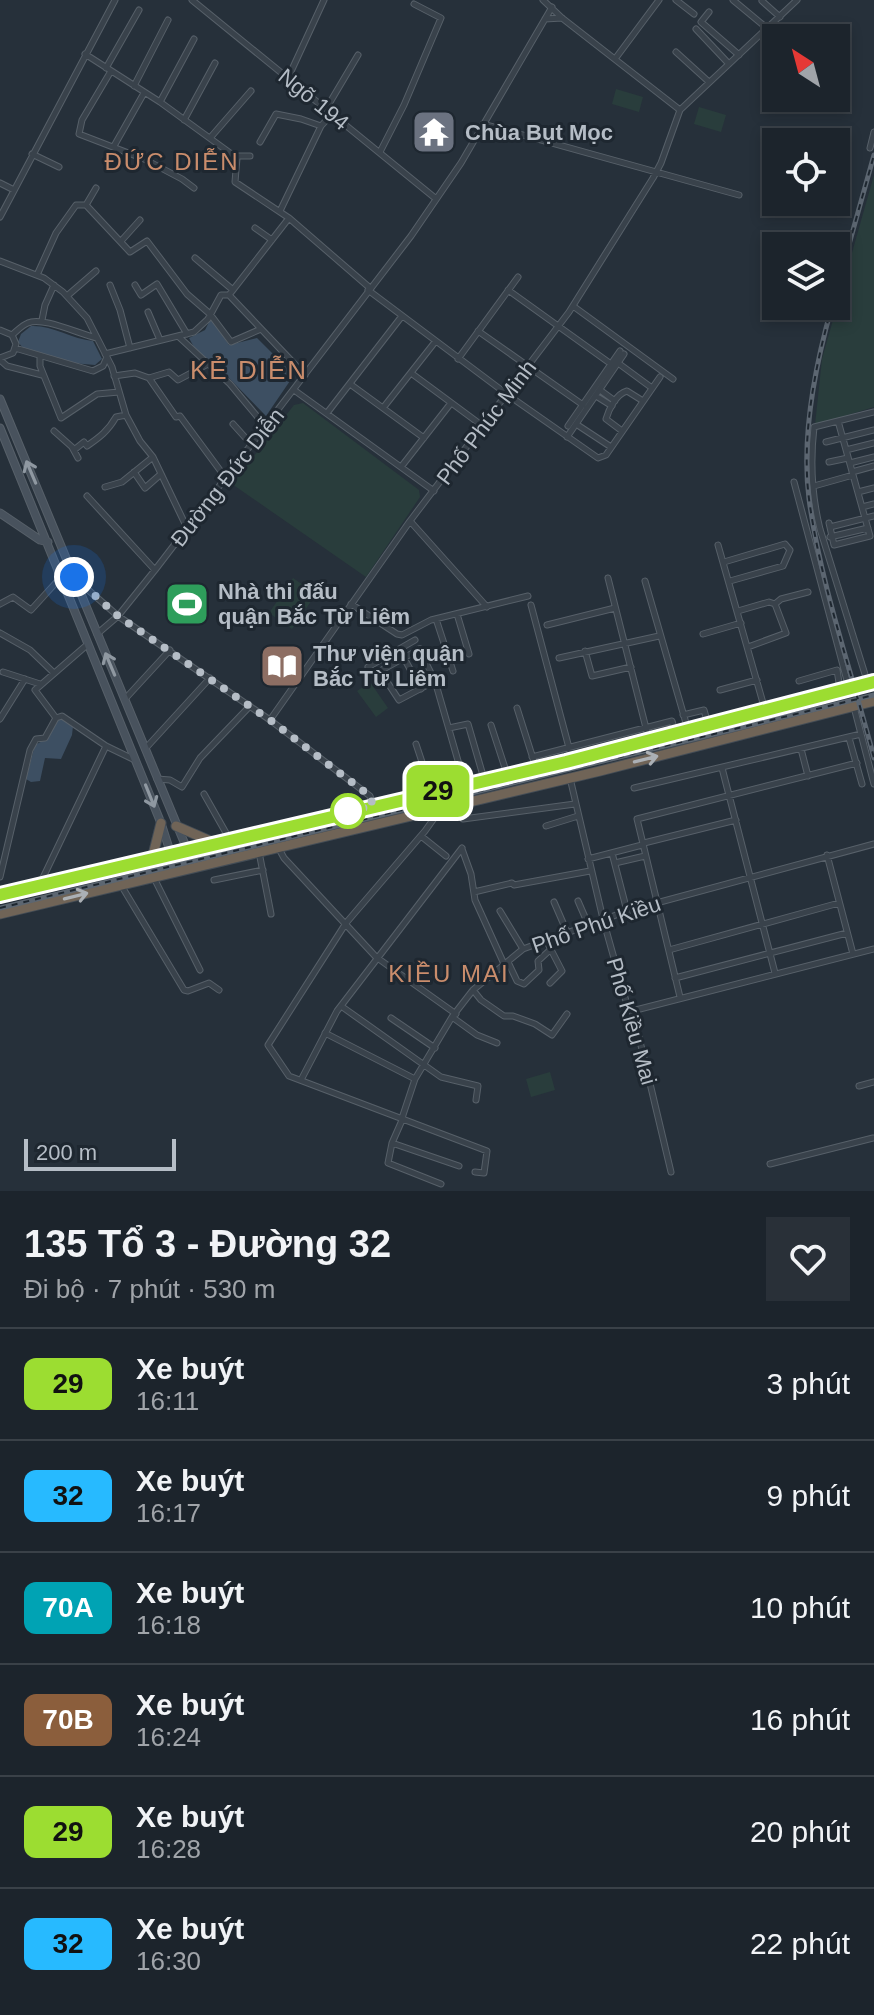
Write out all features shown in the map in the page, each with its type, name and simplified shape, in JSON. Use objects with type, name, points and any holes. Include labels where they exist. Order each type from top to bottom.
[{"type":"highway","points":[[0,895],[536,769],[858,687],[864,704],[0,914]]},
{"type":"highway","points":[[488,780],[495,794]]},
{"type":"highway","points":[[152,859],[161,823]]},
{"type":"highway","points":[[176,826],[215,843]]},
{"type":"main road","points":[[0,399],[194,866]]},
{"type":"main road","points":[[0,428],[136,760],[176,870]]},
{"type":"main road","points":[[0,513],[40,540],[48,542]]},
{"type":"street","points":[[0,217],[115,0]]},
{"type":"street","name":"Ngõ 194","points":[[192,0],[435,198]]},
{"type":"street","points":[[288,78],[324,0]]},
{"type":"street","points":[[543,0],[680,110],[762,34]]},
{"type":"street","points":[[615,59],[659,0]]},
{"type":"street","points":[[676,0],[694,14]]},
{"type":"street","points":[[733,0],[762,24]]},
{"type":"street","points":[[773,24],[797,0]]},
{"type":"street","points":[[762,1],[780,17]]},
{"type":"street","points":[[380,152],[441,18],[414,4]]},
{"type":"street","name":"Đường Đức Diễn","points":[[97,634],[118,616],[155,570],[411,236],[483,124],[552,7]]},
{"type":"street","points":[[139,10],[78,133],[114,146],[173,174],[194,188]]},
{"type":"street","points":[[709,12],[701,22],[739,55]]},
{"type":"street","points":[[545,19],[562,18]]},
{"type":"street","points":[[134,86],[168,20]]},
{"type":"street","points":[[696,29],[729,64]]},
{"type":"street","points":[[160,102],[194,39]]},
{"type":"street","points":[[676,52],[709,82]]},
{"type":"street","points":[[85,54],[160,102],[237,158],[235,182],[289,218],[435,342],[598,458],[606,455],[660,377]]},
{"type":"street","points":[[326,109],[358,55]]},
{"type":"street","points":[[184,120],[215,63]]},
{"type":"street","points":[[208,137],[251,91]]},
{"type":"street","points":[[114,146],[144,93]]},
{"type":"street","name":"Phố Phúc Minh","points":[[270,720],[410,521],[573,306],[656,172],[680,110]]},
{"type":"street","points":[[260,142],[276,114],[321,126]]},
{"type":"street","points":[[280,211],[321,126],[332,114]]},
{"type":"street","points":[[483,124],[739,195]]},
{"type":"street","points":[[870,148],[874,132]]},
{"type":"street","points":[[32,154],[59,167]]},
{"type":"street","points":[[234,156],[250,156]]},
{"type":"street","points":[[0,183],[14,190]]},
{"type":"street","points":[[86,205],[96,188]]},
{"type":"street","points":[[37,275],[56,233],[77,204],[86,205],[130,252],[147,241],[187,294],[210,314],[231,342],[261,329]]},
{"type":"street","points":[[106,355],[194,332],[221,295],[231,292],[289,218]]},
{"type":"street","points":[[122,240],[140,220]]},
{"type":"street","points":[[255,228],[272,240]]},
{"type":"street","points":[[195,258],[231,292],[305,375]]},
{"type":"street","points":[[0,261],[54,285],[87,318],[106,355],[126,415],[153,457],[187,529]]},
{"type":"street","points":[[67,296],[96,271]]},
{"type":"street","points":[[458,359],[518,277]]},
{"type":"street","points":[[135,285],[141,295],[157,284],[187,334]]},
{"type":"street","points":[[42,320],[54,285]]},
{"type":"street","points":[[110,285],[130,348]]},
{"type":"street","points":[[508,290],[652,388]]},
{"type":"street","points":[[573,306],[673,379]]},
{"type":"street","points":[[148,312],[160,340]]},
{"type":"street","points":[[327,413],[402,316]]},
{"type":"street","points":[[12,335],[27,323],[42,320],[97,338]]},
{"type":"street","points":[[0,330],[12,335]]},
{"type":"street","points":[[478,331],[583,405]]},
{"type":"street","points":[[0,359],[9,357],[15,348],[12,335]]},
{"type":"street","points":[[179,336],[230,384],[266,427]]},
{"type":"street","points":[[383,408],[435,342]]},
{"type":"street","points":[[15,348],[93,371],[103,366],[106,355]]},
{"type":"street","points":[[567,437],[622,352]]},
{"type":"street","points":[[40,356],[43,375],[61,418],[97,394],[119,392]]},
{"type":"street","points":[[0,359],[7,366],[43,375]]},
{"type":"street","points":[[568,426],[615,363]]},
{"type":"street","points":[[114,376],[135,373],[149,378],[169,372],[178,380],[209,364]]},
{"type":"street","points":[[411,373],[484,427]]},
{"type":"street","points":[[149,378],[159,394]]},
{"type":"street","points":[[350,384],[424,438]]},
{"type":"street","points":[[294,390],[434,491]]},
{"type":"street","points":[[622,431],[606,419],[613,404],[621,393],[627,391],[643,401]]},
{"type":"street","points":[[150,397],[162,393],[176,417],[180,416],[225,477]]},
{"type":"street","points":[[598,393],[613,404]]},
{"type":"street","points":[[401,467],[451,403]]},
{"type":"street","points":[[858,687],[814,506],[811,456],[814,427],[874,412]]},
{"type":"street","points":[[74,450],[84,442],[87,446],[108,431],[116,417],[126,415]]},
{"type":"street","points":[[824,538],[871,531],[838,421]]},
{"type":"street","points":[[233,424],[251,444]]},
{"type":"street","points":[[576,424],[611,447]]},
{"type":"street","points":[[826,442],[874,430]]},
{"type":"street","points":[[54,431],[78,458]]},
{"type":"street","points":[[846,450],[874,443]]},
{"type":"street","points":[[105,487],[122,482],[153,457]]},
{"type":"street","points":[[829,462],[874,457]]},
{"type":"street","points":[[814,486],[874,466]]},
{"type":"street","points":[[134,472],[145,488],[161,474]]},
{"type":"street","points":[[794,482],[858,687]]},
{"type":"street","points":[[858,492],[874,488]]},
{"type":"street","points":[[87,496],[155,570]]},
{"type":"street","points":[[862,507],[874,504]]},
{"type":"street","points":[[832,537],[830,525],[874,516]]},
{"type":"street","points":[[410,521],[487,607]]},
{"type":"street","points":[[724,562],[785,544],[790,550],[783,566],[730,581]]},
{"type":"street","points":[[718,545],[765,711]]},
{"type":"street","points":[[0,604],[13,597],[31,610],[62,576]]},
{"type":"street","points":[[74,577],[118,616],[270,720],[370,796],[373,806]]},
{"type":"street","points":[[608,578],[649,741]]},
{"type":"street","points":[[645,581],[688,731]]},
{"type":"street","points":[[775,604],[781,599],[808,592]]},
{"type":"street","points":[[351,604],[402,635],[436,619],[528,596]]},
{"type":"street","points":[[738,611],[769,602],[775,604]]},
{"type":"street","points":[[748,647],[786,633],[775,604]]},
{"type":"street","points":[[531,605],[573,760]]},
{"type":"street","points":[[547,625],[616,608]]},
{"type":"street","points":[[457,614],[469,654]]},
{"type":"street","points":[[436,619],[453,671]]},
{"type":"street","points":[[703,634],[741,623]]},
{"type":"street","points":[[0,633],[30,650],[54,673]]},
{"type":"street","points":[[559,658],[659,636]]},
{"type":"street","points":[[368,667],[415,640]]},
{"type":"street","points":[[56,718],[35,690],[89,643]]},
{"type":"street","points":[[399,649],[421,689]]},
{"type":"street","points":[[435,681],[399,700],[380,671],[420,649],[435,681],[465,785]]},
{"type":"street","points":[[125,699],[170,650]]},
{"type":"street","points":[[585,651],[592,676],[631,667]]},
{"type":"street","points":[[799,681],[837,670],[858,687]]},
{"type":"street","points":[[3,672],[41,684]]},
{"type":"street","points":[[145,749],[210,678]]},
{"type":"street","points":[[0,719],[25,679]]},
{"type":"street","points":[[720,690],[757,680]]},
{"type":"street","points":[[864,704],[861,734],[874,784]]},
{"type":"street","points":[[157,779],[170,780],[182,787],[200,758],[250,706]]},
{"type":"street","points":[[517,708],[536,769]]},
{"type":"street","points":[[683,715],[704,710],[709,725]]},
{"type":"street","points":[[0,877],[30,750],[36,739],[45,738],[56,718],[62,716],[106,746],[136,760]]},
{"type":"street","points":[[532,757],[672,721],[676,734]]},
{"type":"street","points":[[448,728],[468,724],[488,780]]},
{"type":"street","points":[[491,725],[507,775]]},
{"type":"street","points":[[634,788],[861,734]]},
{"type":"street","points":[[849,738],[862,784]]},
{"type":"street","points":[[416,744],[432,793]]},
{"type":"street","points":[[39,886],[106,746]]},
{"type":"street","points":[[801,749],[808,776]]},
{"type":"street","points":[[680,997],[637,819],[857,763]]},
{"type":"street","points":[[722,768],[775,973]]},
{"type":"street","name":"Phố Kiều Mai","points":[[570,777],[590,871],[626,1001],[632,1011],[671,1172]]},
{"type":"street","points":[[204,794],[230,840]]},
{"type":"street","points":[[463,819],[575,804]]},
{"type":"street","points":[[433,809],[435,817],[346,923],[268,1045],[289,1076],[487,1151],[484,1173],[475,1172]]},
{"type":"street","points":[[546,826],[578,816]]},
{"type":"street","points":[[588,859],[736,820]]},
{"type":"street","points":[[421,836],[446,856]]},
{"type":"street","points":[[0,837],[8,838]]},
{"type":"street","name":"Phố Phú Kiều","points":[[392,1143],[415,1079],[454,1016],[473,990],[523,949],[627,911],[874,844]]},
{"type":"street","points":[[278,847],[284,858],[376,957],[477,1035],[497,1043]]},
{"type":"street","points":[[301,1080],[341,1006],[462,848],[474,892],[517,981],[524,984],[539,970],[538,961],[551,949]]},
{"type":"street","points":[[259,851],[271,914]]},
{"type":"street","points":[[612,853],[627,911]]},
{"type":"street","points":[[827,855],[853,954]]},
{"type":"street","points":[[615,863],[645,856]]},
{"type":"street","points":[[214,880],[263,870]]},
{"type":"street","points":[[474,892],[504,884],[514,885],[590,871]]},
{"type":"street","points":[[153,876],[200,970]]},
{"type":"street","points":[[121,884],[184,990],[209,983],[219,990]]},
{"type":"street","points":[[578,901],[588,924]]},
{"type":"street","points":[[554,902],[567,932]]},
{"type":"street","points":[[669,950],[839,903]]},
{"type":"street","points":[[500,911],[523,949]]},
{"type":"street","points":[[675,978],[847,933]]},
{"type":"street","points":[[546,940],[562,971],[550,983]]},
{"type":"street","points":[[632,1011],[874,949]]},
{"type":"street","points":[[473,990],[481,1000],[504,1016],[535,1024],[552,1035],[567,1014]]},
{"type":"street","points":[[341,1006],[441,1077],[478,1086],[476,1100]]},
{"type":"street","points":[[391,1018],[435,1048]]},
{"type":"street","points":[[325,1033],[415,1079]]},
{"type":"street","points":[[859,1086],[874,1082]]},
{"type":"street","points":[[770,1164],[873,1137]]},
{"type":"street","points":[[441,1184],[388,1163],[392,1143],[459,1166]]},
{"type":"green space","points":[[616,89],[643,97],[639,112],[612,104]]},
{"type":"green space","points":[[699,107],[726,115],[721,132],[694,124]]},
{"type":"green space","points":[[874,175],[874,407],[815,425],[822,359],[833,320],[850,320],[850,260]]},
{"type":"green space","points":[[303,403],[419,490],[420,497],[366,577],[232,484],[294,405]]},
{"type":"green space","points":[[293,578],[316,594],[292,629],[269,613]]},
{"type":"green space","points":[[370,682],[388,708],[376,717],[357,691]]},
{"type":"green space","points":[[550,1072],[555,1090],[531,1097],[526,1079]]},
{"type":"water","points":[[211,318],[229,345],[257,338],[294,375],[266,416],[195,349],[189,338],[205,330]]},
{"type":"water","points":[[31,326],[93,341],[102,359],[95,365],[72,363],[23,348],[18,342],[21,334]]},
{"type":"water","points":[[62,719],[73,726],[61,759],[45,758],[40,781],[31,782],[26,779],[35,745],[48,738],[58,720]]},
{"type":"railway","points":[[850,241],[874,155]]},
{"type":"railway","points":[[828,320],[808,426],[809,499],[829,597],[874,758]]},
{"type":"railway","points":[[0,908],[874,695]]},
{"type":"bus line","name":"29","points":[[0,895],[566,762],[874,682]]},
{"type":"place","name":"Chùa Bụt Mọc","points":[[434,132]]},
{"type":"place","name":"Nhà thi đấu quận Bắc Từ Liêm","points":[[187,604]]},
{"type":"place","name":"Thư viện quận Bắc Từ Liêm","points":[[282,666]]},
{"type":"district","name":"ĐỨC DIỄN","points":[[172,162]]},
{"type":"district","name":"KẺ DIỄN","points":[[249,370]]},
{"type":"district","name":"KIỀU MAI","points":[[449,974]]},
{"type":"route","points":[[74,577],[118,616],[270,720],[370,796],[373,806],[348,811]]}]
